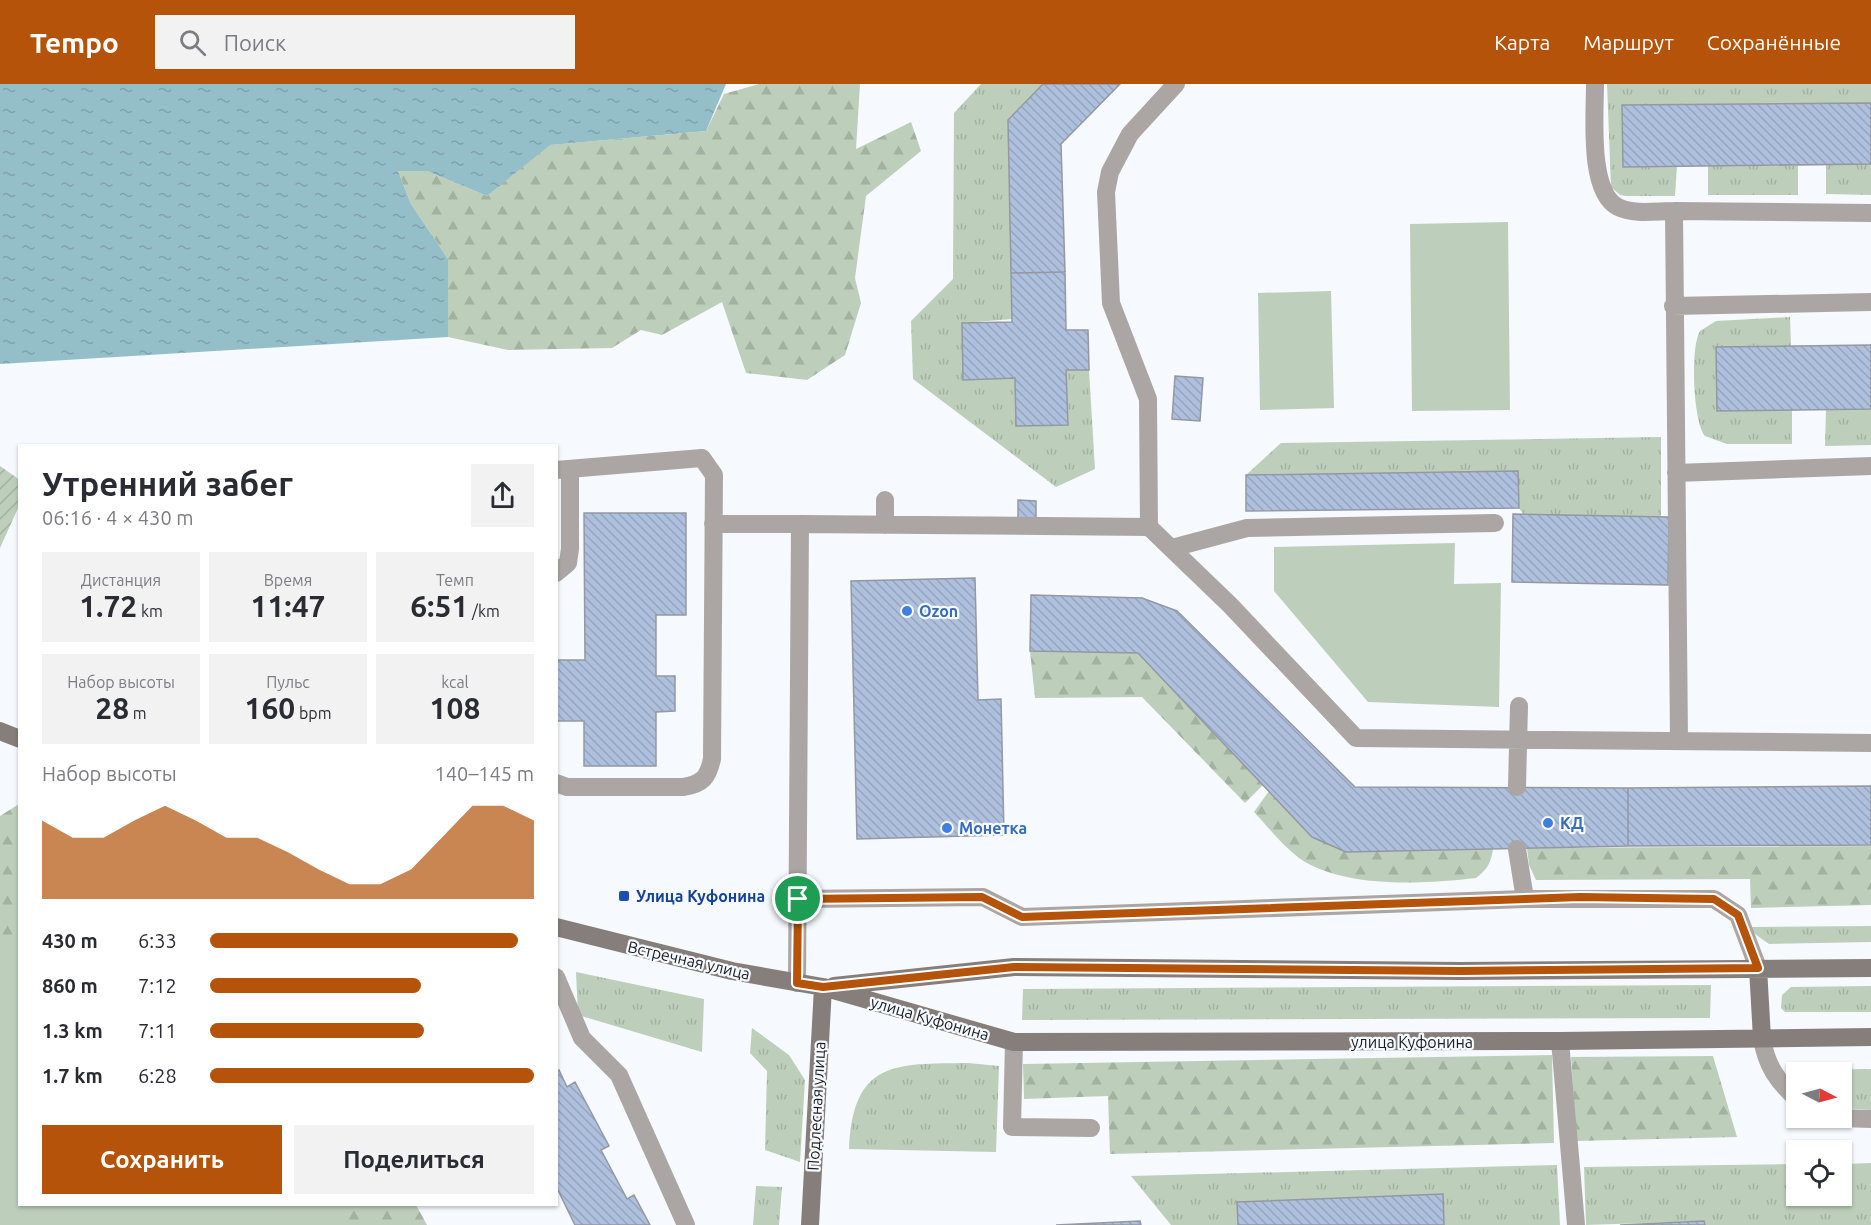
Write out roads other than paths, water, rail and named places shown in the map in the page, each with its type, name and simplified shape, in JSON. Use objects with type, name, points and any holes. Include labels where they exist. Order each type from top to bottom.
[{"type":"main road","points":[[0,730],[18,738]]},
{"type":"main road","name":"Встречная улица","points":[[558,928],[732,971],[823,987]]},
{"type":"main road","name":"улица Куфонина","points":[[823,987],[1014,967],[1448,971],[1871,968]]},
{"type":"main road","points":[[1758,968],[1762,1038]]},
{"type":"main road","name":"улица Куфонина","points":[[823,987],[1014,1042],[1560,1041],[1871,1036]]},
{"type":"main road","name":"Подлесная улица","points":[[810,1225],[823,987]]},
{"type":"street","points":[[1149,526],[1148,399],[1111,303],[1106,192],[1110,172],[1130,134],[1176,84]]},
{"type":"street","points":[[1594,84],[1597,160],[1602,193],[1608,201],[1620,208],[1638,212],[1871,213]]},
{"type":"street","points":[[1674,211],[1673,306],[1679,740]]},
{"type":"street","points":[[1673,306],[1871,302]]},
{"type":"street","points":[[558,571],[568,563],[570,549],[563,469],[702,458],[714,475],[712,759],[709,775],[698,785],[684,788],[567,787],[558,784]]},
{"type":"street","points":[[1676,473],[1871,466]]},
{"type":"street","points":[[885,500],[885,525]]},
{"type":"street","points":[[1172,548],[1247,528],[1495,523]]},
{"type":"street","points":[[713,524],[1149,526],[1356,738],[1871,743]]},
{"type":"street","points":[[797,983],[800,524]]},
{"type":"street","points":[[1517,787],[1519,706]]},
{"type":"street","points":[[1517,849],[1525,899]]},
{"type":"street","points":[[798,899],[982,897],[1022,917],[1525,899],[1714,899],[1738,915],[1758,968]]},
{"type":"street","points":[[558,982],[582,1038],[620,1075],[686,1225]]},
{"type":"street","points":[[1762,1038],[1765,1057],[1772,1073],[1786,1088]]},
{"type":"street","points":[[1560,1041],[1576,1225]]},
{"type":"street","points":[[1014,1042],[1012,1126],[1090,1128]]},
{"type":"street","points":[[1852,1118],[1871,1119]]},
{"type":"water","points":[[0,84],[726,84],[706,131],[550,145],[487,196],[427,171],[398,171],[411,204],[448,259],[448,337],[0,364]]},
{"type":"place","name":"Ozon","points":[[907,611]]},
{"type":"place","name":"КД","points":[[1548,823]]},
{"type":"place","name":"Монетка","points":[[947,828]]},
{"type":"place","name":"Улица Куфонина","points":[[624,896]]}]
